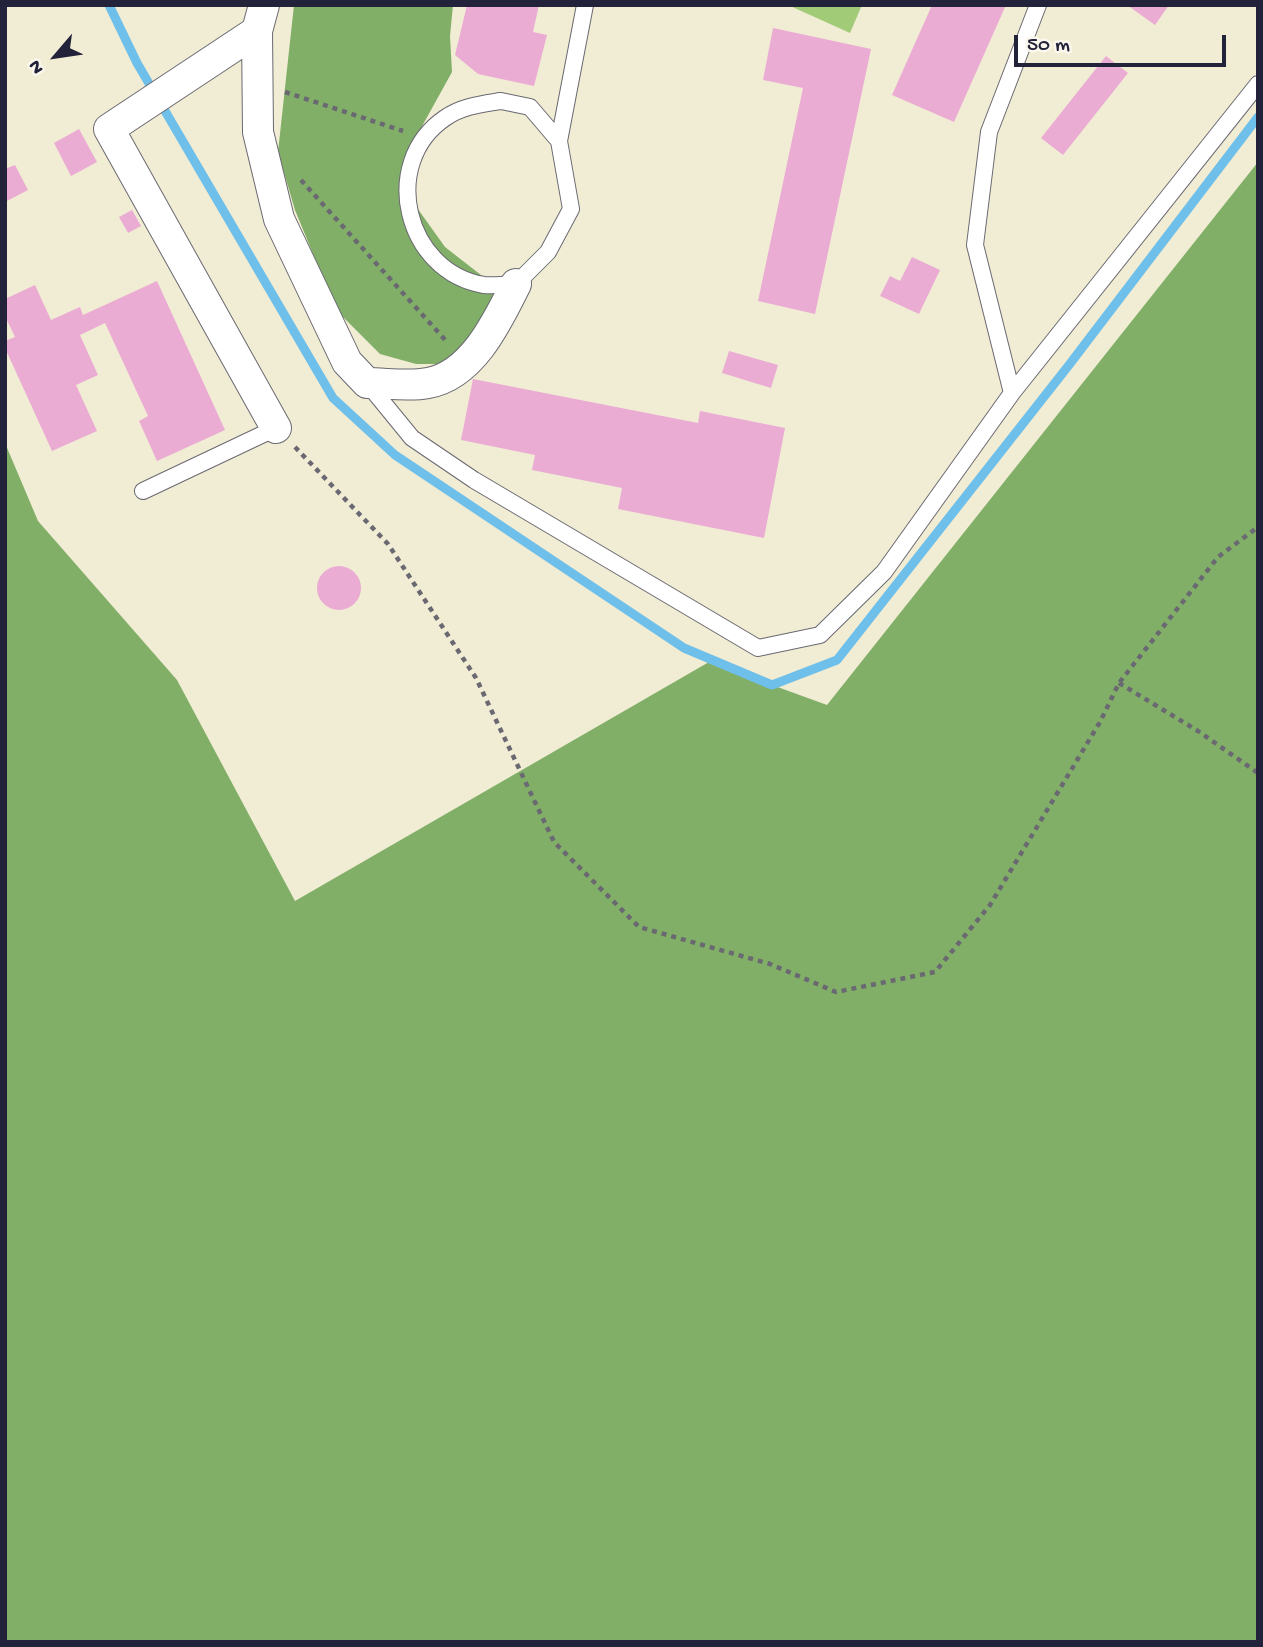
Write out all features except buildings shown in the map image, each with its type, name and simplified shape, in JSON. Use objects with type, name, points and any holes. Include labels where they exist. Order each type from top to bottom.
[{"type":"street","points":[[260,18],[256,82],[258,132],[279,219],[347,362],[367,383],[429,383],[466,364],[500,316],[516,284]]},
{"type":"street","points":[[260,18],[178,83],[109,129],[276,428]]},
{"type":"lane","points":[[559,141],[530,107],[501,101],[472,105],[445,118],[424,138],[410,166],[406,198],[413,229],[430,256],[455,275],[485,285],[516,284],[548,252],[571,209],[559,141],[585,5]]},
{"type":"lane","points":[[1013,393],[975,245],[989,132],[1038,5]]},
{"type":"lane","points":[[367,383],[412,438],[474,480],[758,648],[820,635],[884,572],[1013,393],[1258,84]]},
{"type":"lane","points":[[143,491],[276,428]]},
{"type":"path","points":[[256,82],[424,138]]},
{"type":"path","points":[[294,173],[466,364]]},
{"type":"path","points":[[276,428],[388,544],[476,678],[554,842],[639,927],[770,964],[836,992],[936,972],[990,905],[1100,722],[1119,683],[1218,557],[1258,527]]},
{"type":"path","points":[[1119,683],[1198,731],[1258,773]]},
{"type":"green space","points":[[294,5],[453,5],[450,36],[452,72],[410,148],[415,205],[445,247],[490,282],[500,316],[466,364],[416,364],[380,354],[336,310],[295,210],[278,152]]},
{"type":"green space","points":[[788,5],[862,5],[850,33]]},
{"type":"green space","points":[[1258,162],[1258,1642],[5,1642],[5,443],[38,521],[177,680],[295,901],[709,662],[827,705]]},
{"type":"waterway","points":[[109,5],[137,63],[333,398],[395,455],[684,648],[772,685],[837,660],[1069,365],[1258,117]]}]
